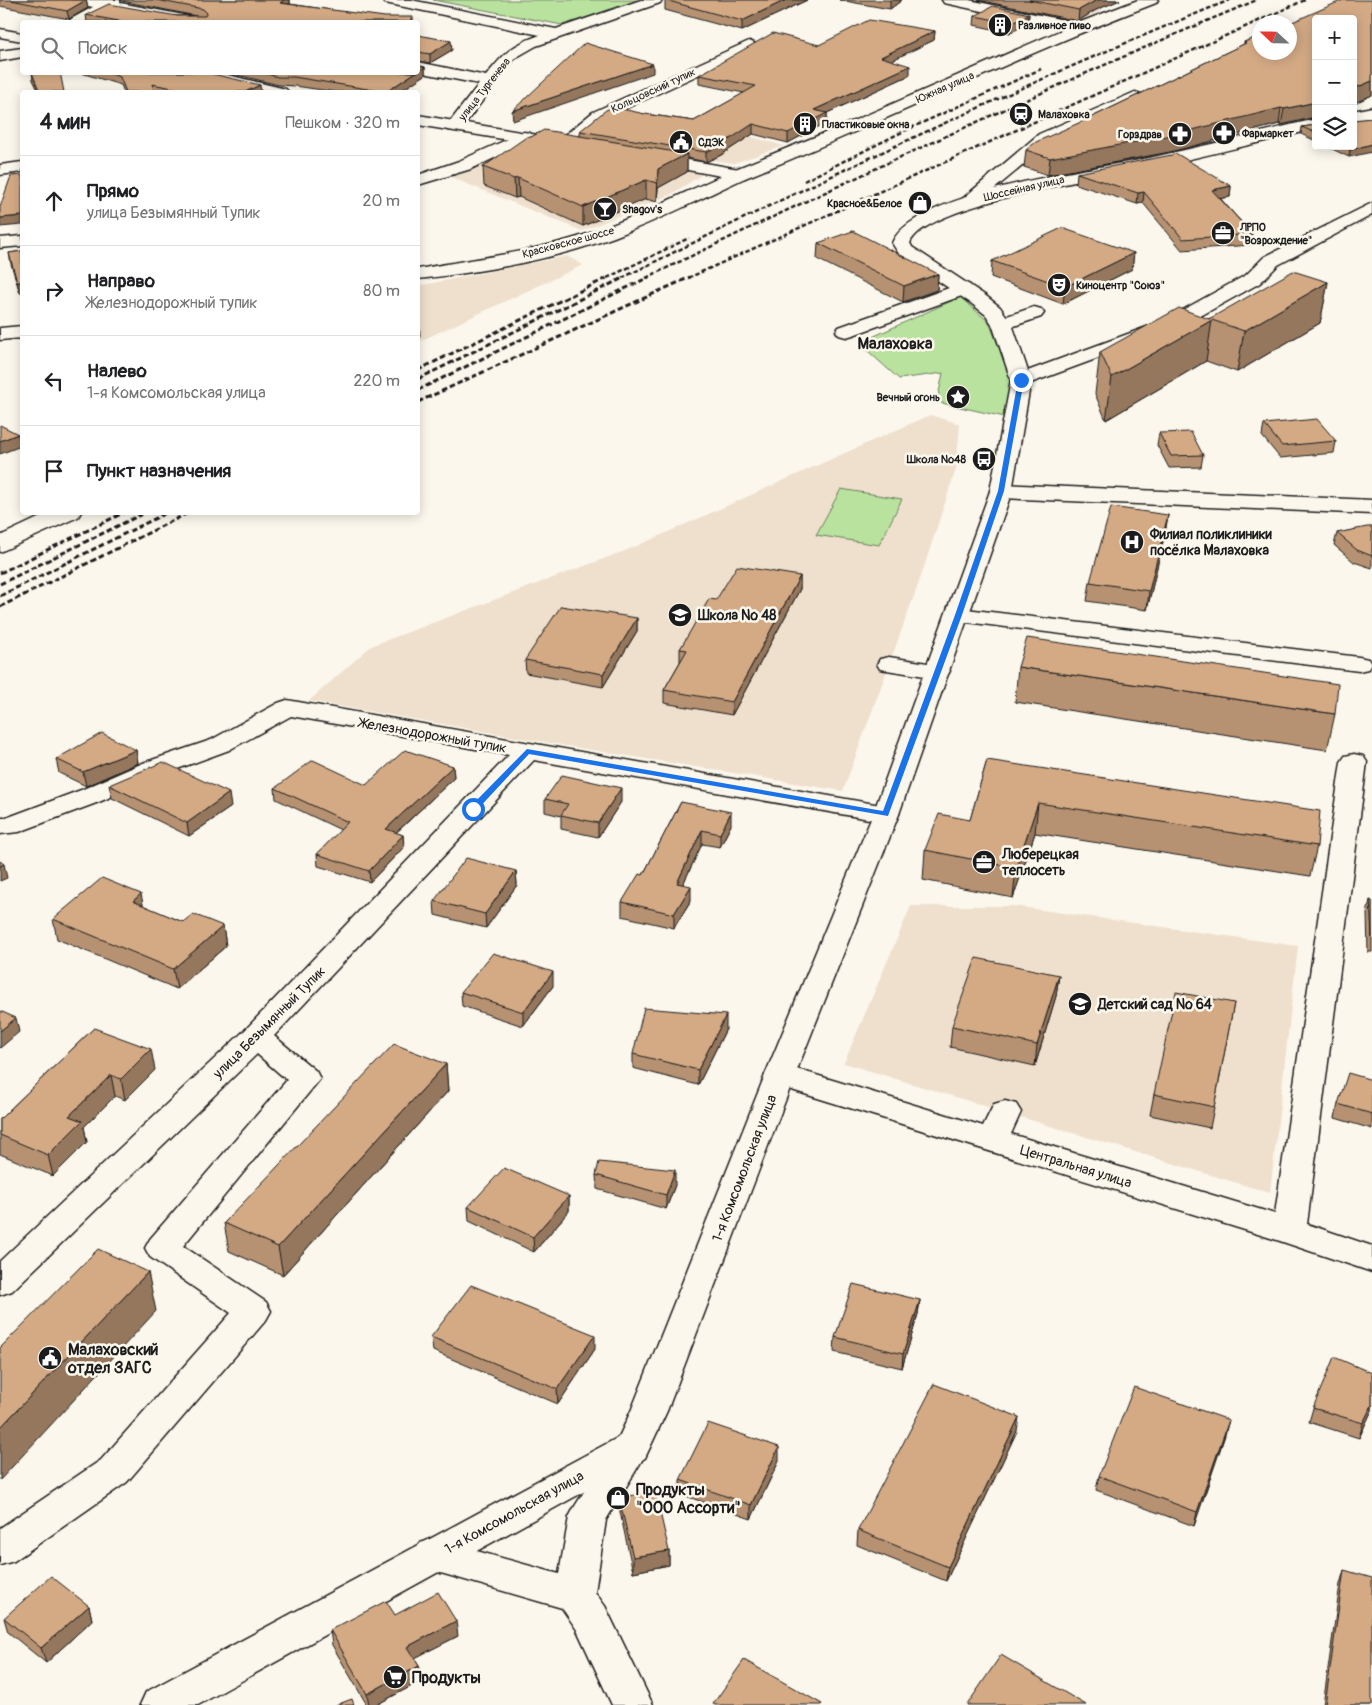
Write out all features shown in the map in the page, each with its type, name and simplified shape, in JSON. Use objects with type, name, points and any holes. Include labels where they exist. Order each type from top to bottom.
[{"type":"street","points":[[79,0],[113,2],[190,20]]},
{"type":"street","points":[[390,0],[557,34]]},
{"type":"street","name":"улица Тургенева","points":[[454,127],[510,55],[530,43],[655,0]]},
{"type":"street","points":[[954,0],[1080,28]]},
{"type":"street","name":"Южная улица","points":[[739,174],[808,148],[1080,28],[1151,0]]},
{"type":"street","points":[[80,20],[113,2]]},
{"type":"street","points":[[0,33],[20,37]]},
{"type":"street","name":"Кольцовский тупик","points":[[562,144],[599,115],[749,46]]},
{"type":"street","points":[[0,56],[20,53]]},
{"type":"street","points":[[420,67],[489,81]]},
{"type":"street","points":[[205,75],[271,90]]},
{"type":"street","points":[[969,202],[1045,138],[1153,89]]},
{"type":"street","points":[[1357,115],[1372,112]]},
{"type":"street","points":[[420,120],[581,147]]},
{"type":"street","name":"Шоссейная улица","points":[[1021,380],[1002,324],[993,311],[910,253],[901,243],[909,230],[969,202],[1008,190],[1150,163],[1312,125]]},
{"type":"street","points":[[420,179],[465,165],[524,138]]},
{"type":"street","points":[[630,155],[739,174]]},
{"type":"street","points":[[0,170],[20,167]]},
{"type":"street","name":"Красковское шоссе","points":[[420,274],[498,261],[557,248],[605,234],[739,174]]},
{"type":"street","points":[[1021,380],[1170,325],[1253,279],[1271,261],[1372,208]]},
{"type":"street","points":[[0,243],[20,241]]},
{"type":"street","points":[[846,331],[962,289]]},
{"type":"street","points":[[1002,324],[1034,313]]},
{"type":"street","points":[[0,334],[20,332]]},
{"type":"street","name":"1-я Комсомольская улица","points":[[160,1705],[632,1447],[652,1402],[780,1075],[886,814],[1001,491],[1021,380]]},
{"type":"street","points":[[1001,491],[1372,507]]},
{"type":"street","points":[[0,545],[64,515]]},
{"type":"street","points":[[958,615],[1359,664]]},
{"type":"street","points":[[889,664],[938,671]]},
{"type":"street","name":"Железнодорожный тупик","points":[[0,826],[18,822],[90,796],[152,769],[220,745],[287,708],[527,752],[886,814]]},
{"type":"street","name":"улица Безымянный Тупик","points":[[0,1282],[256,1037],[527,752]]},
{"type":"street","points":[[1289,1231],[1354,762]]},
{"type":"street","points":[[0,1549],[114,1471],[254,1311],[162,1248],[305,1079],[256,1037]]},
{"type":"street","name":"Центральная улица","points":[[780,1075],[999,1126],[1289,1231],[1372,1259]]},
{"type":"street","points":[[575,1595],[588,1517],[632,1447]]},
{"type":"street","points":[[434,1555],[575,1595],[591,1618],[633,1705]]},
{"type":"shaded area","points":[[963,0],[1056,0],[1103,11],[1074,23]]},
{"type":"shaded area","points":[[687,119],[784,146],[734,163],[649,152]]},
{"type":"shaded area","points":[[522,142],[703,174],[670,195],[582,231],[443,174]]},
{"type":"shaded area","points":[[567,256],[583,265],[420,341],[420,286]]},
{"type":"shaded area","name":"Школа № 48","points":[[930,415],[960,424],[956,469],[918,585],[843,791],[309,701],[371,646],[630,549]]},
{"type":"shaded area","name":"Детский сад № 64","points":[[911,906],[1013,906],[1298,946],[1270,1193],[844,1063]]},
{"type":"green space","points":[[433,0],[642,0],[562,25]]},
{"type":"green space","points":[[960,297],[989,322],[1011,378],[1005,417],[937,402],[943,373],[899,379],[859,343]]},
{"type":"green space","points":[[841,489],[902,499],[879,545],[816,535]]},
{"type":"building","points":[[11,0],[86,0],[67,11]]},
{"type":"building","points":[[156,0],[284,0],[280,3],[385,17],[413,17],[410,20],[113,20],[86,15],[109,4],[177,16],[205,16],[207,13],[203,9]]},
{"type":"building","points":[[665,0],[786,0],[742,21]]},
{"type":"building","points":[[1029,0],[1097,0],[1079,10]]},
{"type":"building","points":[[1343,0],[1372,0],[1372,81],[1357,87],[1357,15],[1312,15],[1312,103],[1281,108],[1172,135],[1050,158],[1026,150],[1036,142],[1090,118],[1252,39],[1252,60],[1297,60],[1297,20]]},
{"type":"building","points":[[993,6],[1029,14],[1011,23],[975,16]]},
{"type":"building","points":[[869,20],[935,31],[881,57],[910,66],[814,110],[827,113],[788,133],[753,124],[721,145],[706,152],[580,131],[606,110],[613,107],[694,121],[756,86],[699,75],[773,33],[819,45]]},
{"type":"building","points":[[420,35],[451,41],[430,54],[420,52]]},
{"type":"building","points":[[585,43],[653,64],[512,111]]},
{"type":"building","points":[[33,75],[61,75],[64,90],[39,90]]},
{"type":"building","points":[[114,75],[217,75],[260,85],[249,90],[184,90],[152,84],[154,90],[125,90],[120,77]]},
{"type":"building","points":[[271,75],[412,75],[389,90],[374,90],[294,77]]},
{"type":"building","points":[[1372,118],[1372,144],[1357,148],[1357,120]]},
{"type":"building","points":[[1312,126],[1312,131],[1302,127]]},
{"type":"building","points":[[544,130],[687,154],[658,169],[657,183],[646,180],[583,207],[518,178],[514,179],[483,167],[528,136],[531,137]]},
{"type":"building","points":[[1177,154],[1231,186],[1212,190],[1252,234],[1183,239],[1144,192],[1138,193],[1077,173]]},
{"type":"building","points":[[20,175],[20,216],[0,218],[0,207],[11,176]]},
{"type":"building","points":[[1062,228],[1134,253],[1065,287],[992,261]]},
{"type":"building","points":[[853,231],[938,274],[904,286],[818,243]]},
{"type":"building","points":[[20,251],[20,282],[17,282],[9,253]]},
{"type":"building","points":[[1293,271],[1328,282],[1244,331],[1212,320],[1112,377],[1100,352],[1179,308],[1209,319]]},
{"type":"building","points":[[1317,419],[1336,441],[1282,446],[1264,424]]},
{"type":"building","points":[[0,425],[18,434],[0,441]]},
{"type":"building","points":[[1191,432],[1203,455],[1171,456],[1159,433]]},
{"type":"building","points":[[1111,507],[1168,515],[1149,591],[1090,582]]},
{"type":"building","points":[[1372,527],[1372,556],[1357,550],[1337,533]]},
{"type":"building","points":[[737,566],[800,576],[732,702],[664,690],[687,650],[680,649],[709,599],[716,600]]},
{"type":"building","points":[[561,606],[637,618],[603,674],[525,660]]},
{"type":"building","points":[[1027,638],[1338,684],[1335,714],[1018,667]]},
{"type":"building","points":[[102,733],[136,750],[83,772],[56,759]]},
{"type":"building","points":[[405,750],[453,766],[386,829],[403,835],[369,871],[317,854],[348,822],[275,788],[313,760],[366,785]]},
{"type":"building","points":[[987,760],[1320,811],[1317,846],[1038,803],[1016,868],[925,850],[939,814],[970,820]]},
{"type":"building","points":[[163,762],[229,793],[187,823],[109,785]]},
{"type":"building","points":[[562,775],[621,788],[598,823],[561,815],[568,804],[545,799]]},
{"type":"building","points":[[681,802],[731,812],[720,834],[702,830],[677,883],[691,886],[674,914],[622,902],[639,874],[643,875]]},
{"type":"building","points":[[466,858],[516,871],[485,914],[434,901]]},
{"type":"building","points":[[102,878],[141,894],[133,901],[183,922],[193,914],[223,926],[173,969],[53,919]]},
{"type":"building","points":[[1370,900],[1372,901],[1372,938]]},
{"type":"building","points":[[493,953],[553,972],[523,1012],[461,992]]},
{"type":"building","points":[[976,958],[1059,975],[1037,1045],[952,1026]]},
{"type":"building","points":[[1176,992],[1234,1003],[1214,1107],[1154,1094]]},
{"type":"building","points":[[644,1008],[726,1015],[698,1070],[633,1054]]},
{"type":"building","points":[[0,1011],[16,1018],[0,1031]]},
{"type":"building","points":[[94,1028],[151,1049],[121,1079],[111,1075],[69,1116],[82,1121],[48,1155],[0,1135],[0,1119]]},
{"type":"building","points":[[394,1044],[446,1064],[278,1247],[224,1223]]},
{"type":"building","points":[[1348,1073],[1372,1080],[1372,1114],[1338,1104]]},
{"type":"building","points":[[599,1162],[675,1170],[666,1195],[596,1175]]},
{"type":"building","points":[[504,1168],[569,1196],[533,1237],[468,1207]]},
{"type":"building","points":[[98,1249],[148,1272],[0,1428],[0,1348]]},
{"type":"building","points":[[853,1284],[920,1300],[903,1354],[835,1337]]},
{"type":"building","points":[[471,1285],[595,1335],[557,1389],[431,1337]]},
{"type":"building","points":[[1334,1357],[1372,1373],[1372,1405],[1363,1423],[1313,1408]]},
{"type":"building","points":[[934,1384],[1019,1417],[948,1567],[858,1530]]},
{"type":"building","points":[[1134,1387],[1229,1420],[1197,1512],[1099,1476]]},
{"type":"building","points":[[708,1423],[779,1447],[751,1505],[680,1480]]},
{"type":"building","points":[[655,1491],[669,1551],[633,1557],[619,1498]]},
{"type":"building","points":[[1344,1570],[1372,1578],[1372,1705],[1325,1705]]},
{"type":"building","points":[[51,1576],[89,1606],[41,1648],[4,1618]]},
{"type":"building","points":[[438,1592],[456,1621],[407,1647],[419,1666],[367,1694],[330,1630],[386,1601],[395,1615]]},
{"type":"building","points":[[1001,1655],[1086,1705],[967,1705]]},
{"type":"building","points":[[744,1660],[822,1704],[713,1704]]},
{"type":"building","points":[[352,1699],[354,1705],[336,1705]]},
{"type":"railway","points":[[622,278],[772,204],[999,98],[1230,0]]},
{"type":"railway","points":[[646,278],[950,134],[1257,0]]},
{"type":"railway","points":[[688,278],[1305,0]]},
{"type":"railway","points":[[804,181],[904,131],[1041,69]]},
{"type":"railway","points":[[607,278],[689,238]]},
{"type":"railway","points":[[420,369],[609,277]]},
{"type":"railway","points":[[420,378],[625,277]]},
{"type":"railway","points":[[420,389],[649,277]]},
{"type":"railway","points":[[420,401],[690,277]]},
{"type":"railway","points":[[0,573],[119,515]]},
{"type":"railway","points":[[0,584],[140,515]]},
{"type":"railway","points":[[0,596],[162,515]]},
{"type":"railway","points":[[0,607],[184,515]]},
{"type":"place","name":"Разливное пиво","points":[[1000,25]]},
{"type":"place","name":"Малаховка","points":[[1021,114]]},
{"type":"place","name":"Пластиковые окна","points":[[805,124]]},
{"type":"place","name":"Фармаркет","points":[[1224,133]]},
{"type":"place","name":"Горздрав","points":[[1180,134]]},
{"type":"place","name":"СДЭК","points":[[681,142]]},
{"type":"place","name":"Красное&Белое","points":[[920,203]]},
{"type":"place","name":"Shagov's","points":[[605,209]]},
{"type":"place","name":"ЛРПО \"Возрождение\"","points":[[1223,233]]},
{"type":"place","name":"Киноцентр \"Союз\"","points":[[1059,285]]},
{"type":"place","name":"Вечный огонь","points":[[958,397]]},
{"type":"place","name":"Школа №48","points":[[984,459]]},
{"type":"place","name":"Филиал поликлиники посёлка Малаховка","points":[[1132,542]]},
{"type":"place","name":"Школа № 48","points":[[680,615]]},
{"type":"place","name":"Люберецкая теплосеть","points":[[984,862]]},
{"type":"place","name":"Детский сад № 64","points":[[1080,1004]]},
{"type":"place","name":"Малаховский отдел ЗАГС","points":[[50,1358]]},
{"type":"place","name":"Продукты \"ООО Ассорти\"","points":[[618,1498]]},
{"type":"place","name":"Продукты","points":[[395,1677]]},
{"type":"district","name":"Малаховка","points":[[895,343]]},
{"type":"route","points":[[473,809],[527,752],[886,814],[1001,491],[1021,380]]}]
